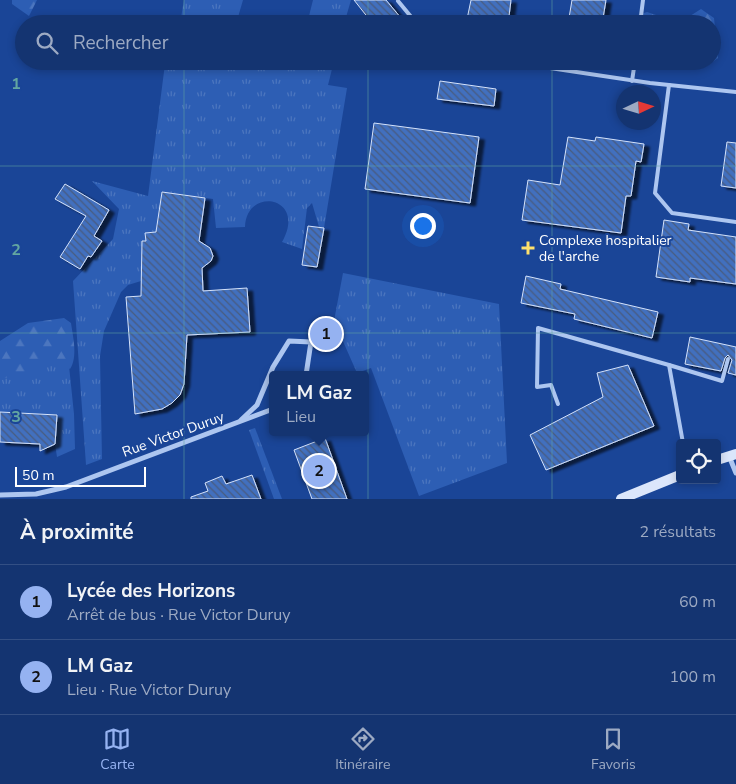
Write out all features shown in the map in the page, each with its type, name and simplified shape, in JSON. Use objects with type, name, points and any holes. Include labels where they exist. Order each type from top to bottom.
[{"type":"main road","points":[[621,499],[676,477]]},
{"type":"street","name":"Rue Victor Duruy","points":[[271,371],[289,341],[311,342],[307,371]]},
{"type":"street","name":"Rue Victor Duruy","points":[[239,422],[257,405],[269,376]]},
{"type":"street","name":"Rue Victor Duruy","points":[[0,495],[36,494],[66,487],[269,411]]},
{"type":"street","points":[[732,455],[736,473]]},
{"type":"lane","points":[[641,15],[643,0]]},
{"type":"lane","points":[[398,1],[410,15]]},
{"type":"lane","points":[[564,70],[669,85],[736,92]]},
{"type":"lane","points":[[632,80],[634,70]]},
{"type":"lane","points":[[669,85],[655,193],[672,213],[736,222]]},
{"type":"lane","points":[[558,404],[551,385],[537,387],[538,328],[722,381],[728,360]]},
{"type":"lane","points":[[669,365],[682,439]]},
{"type":"green space","points":[[12,0],[37,0],[30,15],[12,4]]},
{"type":"green space","points":[[184,0],[243,0],[239,15],[182,15]]},
{"type":"green space","points":[[313,0],[351,0],[347,15],[309,15]]},
{"type":"green space","points":[[701,9],[710,15],[692,15]]},
{"type":"green space","points":[[647,12],[656,15],[638,15]]},
{"type":"green space","points":[[164,70],[332,70],[328,85],[347,88],[324,228],[319,227],[312,203],[307,208],[302,249],[282,242],[288,226],[287,214],[282,206],[274,202],[264,202],[255,206],[248,214],[245,227],[216,228],[213,199],[162,192],[160,232],[146,233],[146,241],[142,241],[141,281],[128,285],[121,292],[104,331],[100,356],[102,459],[86,465],[73,281],[113,239],[119,209],[92,181],[148,196]]},
{"type":"green space","points":[[343,273],[499,304],[507,463],[419,496],[371,368],[356,371],[334,321]]},
{"type":"green space","points":[[64,318],[74,414],[75,449],[57,457],[55,444],[57,415],[0,412],[0,371]]},
{"type":"green space","points":[[64,318],[71,323],[74,341],[74,359],[70,369],[45,354],[23,374],[0,379],[0,341],[28,323]]},
{"type":"green space","points":[[255,428],[282,499],[274,499],[249,430]]},
{"type":"building","points":[[354,0],[386,0],[398,15],[366,15]]},
{"type":"building","points":[[471,0],[511,0],[509,15],[468,15]]},
{"type":"building","points":[[572,0],[606,0],[604,15],[570,15]]},
{"type":"building","points":[[440,81],[496,89],[494,106],[437,99]]},
{"type":"building","points":[[374,123],[479,137],[470,203],[365,189]]},
{"type":"building","points":[[568,137],[595,141],[596,137],[644,144],[641,162],[636,161],[631,196],[626,196],[621,233],[522,220],[528,180],[560,185]]},
{"type":"building","points":[[727,142],[736,143],[736,188],[721,186]]},
{"type":"building","points":[[65,184],[109,210],[94,236],[102,241],[91,257],[88,256],[80,269],[60,257],[86,216],[55,199]]},
{"type":"building","points":[[162,192],[205,198],[199,241],[210,248],[213,256],[211,261],[202,268],[203,291],[247,288],[250,332],[187,335],[184,384],[180,395],[162,409],[135,414],[126,297],[141,296],[142,241],[146,241],[145,233],[156,232]]},
{"type":"building","points":[[664,220],[689,224],[688,230],[736,237],[736,284],[690,278],[690,282],[656,277]]},
{"type":"building","points":[[308,226],[324,228],[317,267],[302,265]]},
{"type":"building","points":[[526,276],[561,284],[560,289],[658,312],[652,338],[574,319],[575,314],[521,303]]},
{"type":"building","points":[[690,337],[736,347],[736,375],[728,373],[732,360],[728,355],[725,358],[721,371],[685,364]]},
{"type":"building","points":[[628,365],[654,426],[546,470],[530,435],[603,397],[597,373]]},
{"type":"building","points":[[0,412],[57,415],[55,444],[40,451],[40,444],[0,442]]},
{"type":"building","points":[[325,438],[347,499],[312,499],[294,450]]},
{"type":"building","points":[[252,475],[261,499],[191,499],[191,497],[208,491],[205,483],[222,476],[226,484]]},
{"type":"place","name":"Complexe hospitalier de l'arche","points":[[528,248]]},
{"type":"place","name":"Lycée des Horizons","points":[[326,334]]},
{"type":"place","name":"LM Gaz","points":[[319,471]]}]
